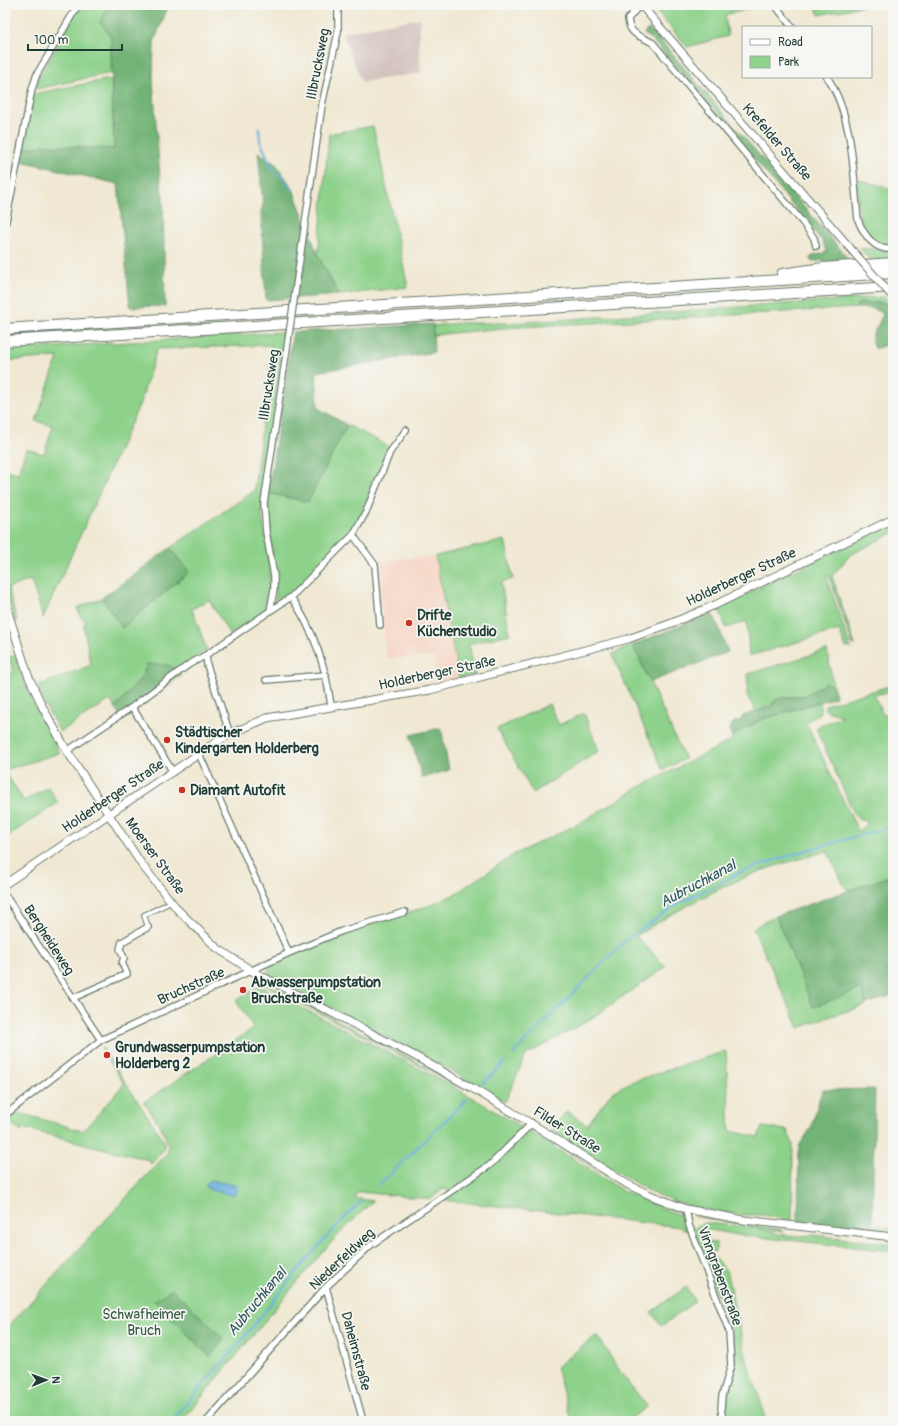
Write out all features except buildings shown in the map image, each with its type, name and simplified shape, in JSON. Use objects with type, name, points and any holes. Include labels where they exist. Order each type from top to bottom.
[{"type":"highway","points":[[710,283],[729,278],[823,268],[893,263]]},
{"type":"highway","points":[[5,329],[509,298],[710,283],[893,273]]},
{"type":"highway","points":[[5,341],[824,293],[893,287]]},
{"type":"highway","points":[[824,293],[893,292]]},
{"type":"main road","name":"Krefelder Straße","points":[[640,5],[893,297]]},
{"type":"main road","name":"Holderberger Straße","points":[[5,884],[108,813],[230,734],[267,718],[446,687],[628,639],[672,624],[715,605],[893,519]]},
{"type":"main road","name":"Moerser Straße","points":[[5,602],[28,675],[43,708],[67,751],[142,865],[178,910],[218,948],[252,971]]},
{"type":"main road","name":"Filder Straße","points":[[252,971],[413,1055],[532,1124],[627,1184],[650,1195],[686,1209],[744,1220],[893,1236]]},
{"type":"street","points":[[5,226],[32,89],[37,74],[78,5]]},
{"type":"street","name":"Illbrucksweg","points":[[270,611],[274,590],[274,576],[266,532],[264,504],[322,105],[338,32],[338,5]]},
{"type":"street","points":[[640,5],[628,19],[629,26],[633,34],[653,43],[803,223],[814,238],[816,246]]},
{"type":"street","points":[[775,5],[791,26]]},
{"type":"street","points":[[828,78],[834,88],[848,137],[858,220],[862,230],[868,238],[882,249],[893,249]]},
{"type":"street","points":[[67,751],[132,707],[188,664],[206,655],[291,597],[353,535],[366,512],[390,452],[406,430]]},
{"type":"street","points":[[353,535],[374,565],[380,625]]},
{"type":"street","points":[[291,597],[309,624],[326,675],[331,706]]},
{"type":"street","points":[[206,655],[207,665],[230,734]]},
{"type":"street","points":[[266,680],[326,675]]},
{"type":"street","points":[[132,707],[173,772]]},
{"type":"street","points":[[199,754],[289,953]]},
{"type":"street","name":"Bergheideweg","points":[[5,895],[101,1040]]},
{"type":"street","points":[[73,998],[127,974],[122,963],[124,958],[120,949],[122,942],[148,927],[144,915],[167,904]]},
{"type":"street","name":"Bruchstraße","points":[[5,1115],[101,1040],[289,953],[342,931],[405,912]]},
{"type":"street","name":"Niederfeldweg","points":[[207,1421],[326,1287],[371,1245],[490,1165],[532,1124]]},
{"type":"street","name":"Vinngrabenstraße","points":[[686,1209],[689,1225],[729,1331],[731,1366],[722,1396],[721,1408],[723,1421]]},
{"type":"street","name":"Daheimstraße","points":[[326,1287],[363,1421]]},
{"type":"shaded area","points":[[420,18],[419,41],[421,73],[362,82],[342,33]]},
{"type":"shaded area","points":[[435,556],[459,678],[437,684],[434,657],[386,658],[378,561]]},
{"type":"green space","points":[[80,5],[108,5],[100,22],[111,37],[111,73],[36,89],[39,77]]},
{"type":"green space","points":[[108,5],[169,5],[154,42],[153,79],[160,180],[163,197],[165,306],[130,307],[118,184],[21,161],[23,149],[45,145],[114,149],[111,37],[100,22]]},
{"type":"green space","points":[[651,5],[763,5],[725,15],[728,36],[687,47]]},
{"type":"green space","points":[[815,5],[869,5],[819,15]]},
{"type":"green space","points":[[647,30],[651,30],[655,34],[847,257],[844,262],[828,263],[824,260],[812,262],[810,259],[812,256],[827,252],[823,242],[723,121],[652,40],[644,34]]},
{"type":"green space","points":[[111,79],[114,149],[45,145],[23,149],[33,94]]},
{"type":"green space","points":[[373,126],[408,287],[339,295],[318,255],[329,134]]},
{"type":"green space","points":[[258,152],[276,164],[293,189],[318,255],[339,295],[266,300],[261,212],[263,205]]},
{"type":"green space","points":[[856,179],[893,189],[893,246],[881,244],[872,239],[866,232],[859,212]]},
{"type":"green space","points":[[860,248],[893,251],[893,258],[870,260]]},
{"type":"green space","points":[[884,297],[892,306],[883,303],[859,303],[856,305],[857,308],[504,328],[433,335],[433,326],[458,323],[512,323]]},
{"type":"green space","points":[[859,303],[883,303],[893,307],[893,342],[878,348],[874,348],[872,343],[873,335],[883,313],[872,308],[857,308],[856,305]]},
{"type":"green space","points":[[433,324],[434,352],[316,372],[318,408],[347,425],[308,502],[268,493],[293,332]]},
{"type":"green space","points":[[285,332],[262,493],[262,516],[270,570],[269,600],[263,612],[230,635],[209,600],[192,609],[207,650],[178,670],[147,664],[141,678],[115,708],[110,700],[60,732],[46,707],[38,686],[40,683],[43,684],[91,664],[83,624],[86,623],[85,619],[82,619],[77,608],[102,598],[122,628],[189,572],[170,548],[254,491],[272,345],[157,349],[141,401],[43,618],[31,580],[8,588],[17,621],[15,622],[5,589],[5,470],[18,473],[26,449],[44,454],[53,426],[36,421],[58,357],[5,361],[5,350]]},
{"type":"green space","points":[[347,425],[390,448],[364,511],[351,534],[288,597],[276,603],[268,493],[308,501]]},
{"type":"green space","points":[[889,525],[893,525],[893,533],[850,555],[832,576],[855,645],[853,645],[829,576],[826,576],[851,649],[848,647],[846,648],[839,630],[749,656],[747,621],[726,628],[720,612],[722,606]]},
{"type":"green space","points":[[505,540],[513,579],[501,582],[510,634],[469,644],[475,675],[459,678],[435,556]]},
{"type":"green space","points":[[170,548],[189,572],[122,628],[102,598]]},
{"type":"green space","points":[[711,613],[716,620],[728,652],[650,682],[633,645]]},
{"type":"green space","points":[[633,645],[685,759],[663,770],[612,654]]},
{"type":"green space","points":[[827,650],[833,685],[825,683],[806,695],[786,697],[774,701],[770,707],[765,707],[756,712],[747,695],[748,674]]},
{"type":"green space","points":[[15,655],[35,706],[60,753],[5,770],[5,675],[14,673],[9,658]]},
{"type":"green space","points":[[147,664],[162,664],[171,666],[181,675],[122,720],[115,708],[141,678]]},
{"type":"green space","points":[[825,683],[833,685],[836,697],[762,719],[732,736],[729,730],[734,722],[740,721],[743,716],[770,707],[774,701],[778,699],[806,695]]},
{"type":"green space","points":[[893,685],[893,691],[874,695],[883,715],[893,712],[893,875],[853,889],[846,889],[827,851],[771,867],[746,877],[698,900],[666,918],[636,936],[666,967],[589,1020],[526,1055],[505,1102],[452,1071],[269,976],[268,970],[272,964],[293,953],[337,935],[428,906],[453,895],[515,854],[578,824],[638,788],[732,740],[732,736],[762,719],[820,702],[820,712],[806,723],[858,831],[868,823],[855,816],[816,728],[842,716],[825,710],[825,705]]},
{"type":"green space","points":[[549,704],[559,725],[584,713],[599,751],[533,793],[497,729]]},
{"type":"green space","points":[[441,728],[449,770],[422,778],[410,735]]},
{"type":"green space","points":[[5,772],[24,801],[48,787],[58,803],[5,838]]},
{"type":"green space","points":[[893,875],[893,995],[866,1004],[861,989],[813,1007],[776,916]]},
{"type":"green space","points":[[776,916],[813,1007],[861,988],[866,1005],[799,1028],[753,928]]},
{"type":"green space","points":[[260,980],[433,1070],[461,1087],[258,981]]},
{"type":"green space","name":"Schwafheimer Bruch","points":[[260,986],[449,1084],[540,1138],[622,1190],[682,1216],[688,1231],[680,1227],[443,1200],[451,1191],[443,1189],[431,1199],[359,1192],[354,1198],[373,1201],[339,1234],[313,1263],[182,1421],[5,1421],[5,1330],[168,1152],[168,1145],[163,1132],[144,1102],[254,1028],[236,1001]]},
{"type":"green space","points":[[102,1047],[164,1141],[164,1149],[151,1164],[149,1160],[22,1128],[21,1132],[7,1119],[16,1112],[83,1131],[124,1084],[101,1048]]},
{"type":"green space","points":[[726,1051],[730,1131],[758,1137],[762,1127],[787,1130],[793,1144],[792,1221],[763,1215],[739,1215],[687,1206],[650,1192],[551,1130],[567,1111],[587,1125],[612,1092],[631,1082]]},
{"type":"green space","points":[[875,1089],[872,1224],[870,1229],[798,1221],[799,1146],[811,1128],[822,1090]]},
{"type":"green space","points":[[532,1129],[636,1193],[680,1212],[634,1193]]},
{"type":"green space","points":[[694,1216],[764,1226],[782,1230],[782,1232]]},
{"type":"green space","points":[[707,1223],[760,1229],[778,1234],[800,1236],[813,1235],[893,1244],[893,1251],[738,1235],[710,1230],[705,1232],[703,1237],[704,1242],[716,1243],[716,1251],[709,1252],[726,1270],[747,1360],[767,1421],[725,1421],[724,1403],[733,1370],[733,1347],[731,1330],[693,1230],[698,1225]]},
{"type":"green space","points":[[872,1224],[893,1228],[893,1232],[870,1229]]},
{"type":"green space","points":[[686,1287],[695,1301],[662,1326],[651,1312]]},
{"type":"green space","points":[[172,1289],[224,1339],[210,1357],[154,1301]]},
{"type":"green space","points":[[597,1335],[621,1373],[647,1406],[628,1421],[571,1421],[556,1367]]},
{"type":"water","points":[[210,1180],[234,1185],[237,1187],[237,1193],[232,1195],[210,1190],[207,1188],[206,1184]]},
{"type":"waterway","points":[[259,128],[260,141],[273,170],[284,179],[292,190]]},
{"type":"waterway","name":"Aubruchkanal","points":[[513,1054],[628,938],[681,902],[746,870],[801,852],[893,826]]},
{"type":"waterway","name":"Aubruchkanal","points":[[483,1083],[505,1062]]},
{"type":"waterway","name":"Aubruchkanal","points":[[379,1185],[466,1100]]},
{"type":"waterway","name":"Aubruchkanal","points":[[172,1421],[246,1335],[316,1249],[362,1201]]},
{"type":"place","name":"Drifte Küchenstudio","points":[[409,623]]},
{"type":"place","name":"Städtischer Kindergarten Holderberg","points":[[167,740]]},
{"type":"place","name":"Diamant Autofit","points":[[182,790]]},
{"type":"place","name":"Abwasserpumpstation Bruchstraße","points":[[243,990]]},
{"type":"place","name":"Grundwasserpumpstation Holderberg 2","points":[[107,1055]]}]
